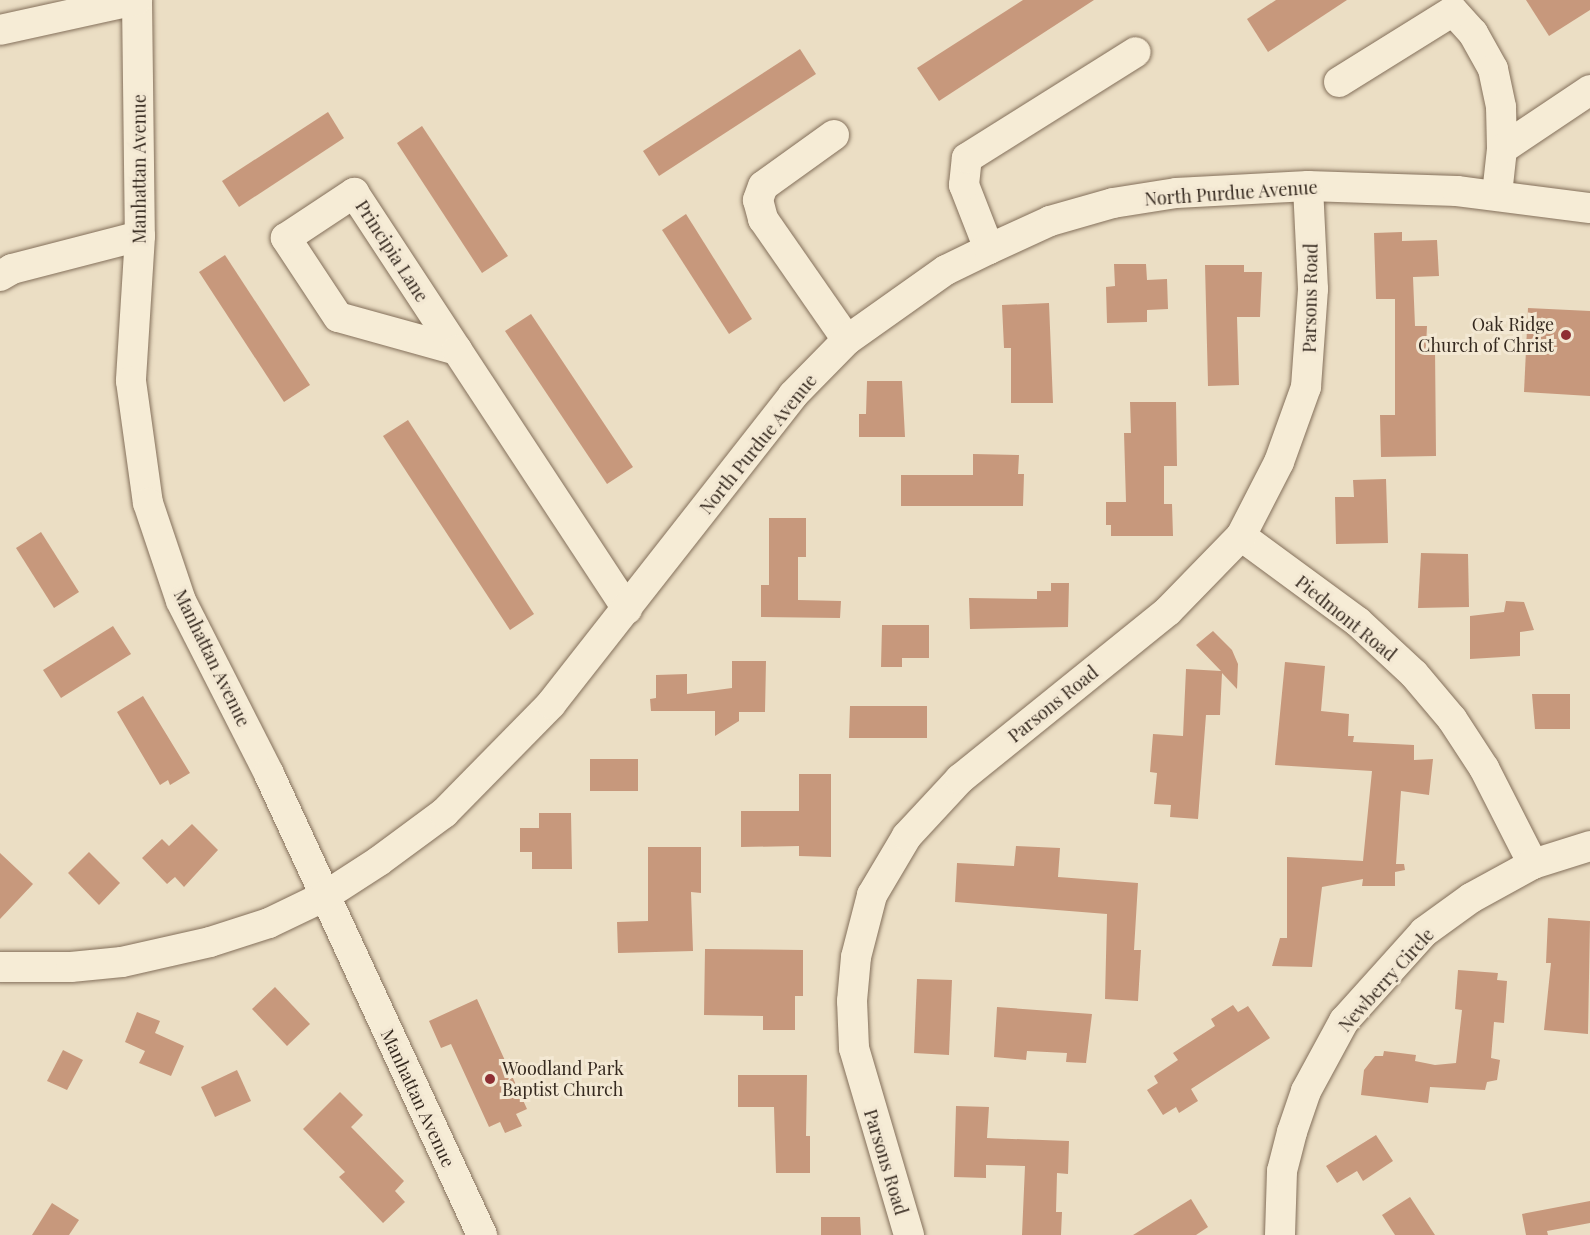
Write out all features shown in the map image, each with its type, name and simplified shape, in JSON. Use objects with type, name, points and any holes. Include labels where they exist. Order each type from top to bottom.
[{"type":"street","points":[[0,30],[137,0]]},
{"type":"street","name":"Manhattan Avenue","points":[[137,0],[140,236],[130,381],[148,503],[181,601],[269,774],[482,1235]]},
{"type":"street","points":[[1339,82],[1460,5],[1493,69],[1501,108],[1502,149],[1497,194]]},
{"type":"street","points":[[989,249],[963,185],[967,158],[1136,52]]},
{"type":"street","points":[[1502,149],[1590,90]]},
{"type":"street","points":[[834,135],[763,186],[758,200],[763,219],[847,340]]},
{"type":"street","name":"North Purdue Avenue","points":[[0,967],[71,967],[133,959],[210,942],[269,923],[325,896],[444,813],[491,769],[551,704],[793,395],[847,340],[946,270],[989,249],[1050,222],[1113,203],[1176,193],[1308,186],[1497,194],[1590,208]]},
{"type":"street","name":"Parsons Road","points":[[909,1235],[854,1048],[852,1001],[856,957],[872,895],[907,836],[960,779],[1168,611],[1241,536],[1279,462],[1306,387],[1313,289],[1308,186]]},
{"type":"street","name":"Principia Lane","points":[[457,350],[338,318],[286,238],[354,193],[627,609]]},
{"type":"street","points":[[0,276],[12,269],[140,236]]},
{"type":"street","name":"Piedmont Road","points":[[1241,536],[1358,622],[1414,674],[1452,719],[1484,768],[1533,864]]},
{"type":"street","name":"Newberry Circle","points":[[1280,1235],[1282,1171],[1292,1132],[1306,1091],[1344,1021],[1424,932],[1471,898],[1533,864],[1590,846]]},
{"type":"building","points":[[1023,0],[1094,0],[939,101],[917,68]]},
{"type":"building","points":[[1276,0],[1347,0],[1268,52],[1247,19]]},
{"type":"building","points":[[1526,0],[1590,0],[1590,10],[1549,36]]},
{"type":"building","points":[[800,49],[816,74],[659,176],[643,151]]},
{"type":"building","points":[[328,112],[344,138],[239,207],[222,181]]},
{"type":"building","points":[[422,126],[508,256],[482,273],[397,143]]},
{"type":"building","points":[[686,214],[752,319],[729,334],[662,230]]},
{"type":"building","points":[[1402,232],[1402,241],[1437,240],[1439,276],[1413,277],[1415,326],[1427,326],[1426,347],[1435,347],[1436,456],[1381,457],[1380,415],[1395,415],[1395,299],[1376,299],[1374,233]]},
{"type":"building","points":[[225,255],[310,385],[284,402],[199,272]]},
{"type":"building","points":[[1114,264],[1146,264],[1147,280],[1167,279],[1168,309],[1147,310],[1147,322],[1107,323],[1106,287],[1115,286]]},
{"type":"building","points":[[1205,265],[1244,265],[1244,272],[1262,272],[1260,317],[1237,317],[1239,385],[1208,386]]},
{"type":"building","points":[[1049,303],[1053,403],[1011,403],[1011,348],[1004,348],[1002,305]]},
{"type":"building","points":[[1528,308],[1590,311],[1590,396],[1524,392]]},
{"type":"building","points":[[531,314],[633,467],[607,484],[505,331]]},
{"type":"building","points":[[867,381],[902,381],[905,437],[859,437],[859,414],[866,414]]},
{"type":"building","points":[[1130,402],[1176,402],[1177,466],[1164,466],[1164,504],[1172,504],[1173,536],[1111,536],[1111,525],[1106,525],[1106,502],[1126,502],[1124,433],[1131,433]]},
{"type":"building","points":[[408,420],[534,614],[510,630],[383,436]]},
{"type":"building","points":[[973,454],[1019,455],[1018,474],[1024,474],[1023,506],[901,506],[901,475],[973,475]]},
{"type":"building","points":[[1386,479],[1388,543],[1336,544],[1335,497],[1354,497],[1353,480]]},
{"type":"building","points":[[769,518],[806,518],[806,557],[798,557],[798,600],[841,601],[840,618],[761,617],[761,585],[769,585]]},
{"type":"building","points":[[41,532],[79,592],[54,608],[16,548]]},
{"type":"building","points":[[1421,553],[1468,554],[1469,607],[1418,608]]},
{"type":"building","points":[[1051,583],[1069,583],[1068,627],[970,629],[969,598],[1037,599],[1037,591],[1051,591]]},
{"type":"building","points":[[1506,601],[1524,602],[1534,630],[1520,632],[1520,656],[1470,659],[1470,616],[1504,612]]},
{"type":"building","points":[[882,625],[929,625],[929,658],[902,658],[902,667],[881,667]]},
{"type":"building","points":[[113,626],[131,654],[61,698],[43,670]]},
{"type":"building","points":[[1213,631],[1232,650],[1238,664],[1237,689],[1222,673],[1220,715],[1206,715],[1198,819],[1170,817],[1171,805],[1154,804],[1157,773],[1150,772],[1153,734],[1183,736],[1186,669],[1221,671],[1196,645]]},
{"type":"building","points":[[732,661],[766,661],[765,712],[739,712],[739,721],[715,736],[715,711],[651,711],[650,699],[656,698],[656,675],[687,674],[687,694],[732,688]]},
{"type":"building","points":[[1285,662],[1325,666],[1321,711],[1349,714],[1348,736],[1354,736],[1353,742],[1414,745],[1414,760],[1433,759],[1429,795],[1401,791],[1396,864],[1404,864],[1405,870],[1395,872],[1395,886],[1362,886],[1363,879],[1322,887],[1312,967],[1272,966],[1280,938],[1287,938],[1287,857],[1363,861],[1372,771],[1275,765]]},
{"type":"building","points":[[1532,694],[1570,694],[1570,729],[1535,729]]},
{"type":"building","points":[[143,696],[190,773],[170,785],[168,780],[160,785],[117,712]]},
{"type":"building","points":[[850,706],[927,706],[927,738],[849,738]]},
{"type":"building","points":[[590,759],[638,759],[638,791],[590,791]]},
{"type":"building","points":[[799,774],[831,774],[831,857],[799,856],[799,846],[741,847],[741,811],[799,811]]},
{"type":"building","points":[[539,813],[571,813],[572,869],[532,869],[532,852],[520,852],[520,828],[539,828]]},
{"type":"building","points":[[192,824],[218,850],[184,887],[175,877],[167,884],[142,858],[162,839],[169,846]]},
{"type":"building","points":[[1016,846],[1060,848],[1058,877],[1138,883],[1134,950],[1141,950],[1138,1001],[1105,999],[1107,914],[955,902],[957,863],[1014,866]]},
{"type":"building","points":[[648,847],[701,847],[701,893],[691,892],[693,951],[618,953],[617,922],[648,921]]},
{"type":"building","points":[[89,852],[120,883],[99,905],[68,873]]},
{"type":"building","points":[[0,853],[33,884],[0,919]]},
{"type":"building","points":[[1548,918],[1590,921],[1588,1034],[1544,1030],[1551,963],[1546,963]]},
{"type":"building","points":[[705,949],[803,950],[803,996],[795,996],[795,1030],[763,1030],[763,1016],[704,1015]]},
{"type":"building","points":[[1458,970],[1498,973],[1497,980],[1507,981],[1504,1023],[1494,1022],[1491,1058],[1500,1060],[1497,1080],[1487,1082],[1485,1090],[1430,1087],[1428,1103],[1361,1095],[1364,1070],[1375,1056],[1383,1056],[1384,1051],[1416,1055],[1415,1061],[1435,1065],[1456,1063],[1462,1010],[1455,1009]]},
{"type":"building","points":[[917,979],[952,980],[949,1055],[914,1053]]},
{"type":"building","points":[[275,987],[310,1024],[287,1046],[252,1009]]},
{"type":"building","name":"Woodland Park Baptist Church","points":[[477,999],[527,1109],[516,1114],[522,1126],[505,1133],[500,1122],[489,1127],[451,1044],[441,1048],[429,1021]]},
{"type":"building","points":[[1233,1005],[1238,1012],[1248,1006],[1270,1038],[1191,1089],[1198,1101],[1179,1113],[1176,1107],[1163,1115],[1147,1090],[1158,1083],[1154,1076],[1178,1060],[1173,1053],[1215,1026],[1211,1019]]},
{"type":"building","points":[[997,1007],[1092,1014],[1086,1063],[1066,1062],[1067,1053],[1027,1051],[1026,1060],[994,1057]]},
{"type":"building","points":[[137,1012],[160,1021],[155,1033],[184,1046],[171,1076],[139,1063],[145,1051],[125,1042]]},
{"type":"building","points":[[63,1050],[83,1060],[67,1090],[47,1081]]},
{"type":"building","points":[[237,1070],[251,1101],[215,1117],[201,1087]]},
{"type":"building","points":[[738,1075],[807,1075],[806,1136],[810,1136],[810,1173],[776,1173],[774,1107],[738,1107]]},
{"type":"building","points":[[340,1092],[363,1115],[351,1127],[404,1181],[395,1191],[405,1202],[383,1223],[339,1177],[345,1172],[303,1129]]},
{"type":"building","points":[[956,1106],[989,1107],[987,1138],[1069,1141],[1068,1174],[1057,1173],[1056,1212],[1062,1212],[1061,1235],[1022,1235],[1025,1166],[986,1165],[986,1178],[954,1177]]},
{"type":"building","points":[[1376,1135],[1393,1161],[1363,1181],[1357,1171],[1337,1183],[1326,1166]]},
{"type":"building","points":[[1410,1197],[1435,1235],[1395,1235],[1382,1215]]},
{"type":"building","points":[[1191,1199],[1208,1227],[1196,1235],[1133,1235]]},
{"type":"building","points":[[1590,1201],[1590,1223],[1547,1231],[1548,1235],[1526,1235],[1522,1214]]},
{"type":"building","points":[[52,1203],[79,1220],[69,1235],[32,1235]]},
{"type":"building","points":[[821,1217],[860,1217],[861,1235],[821,1235]]},
{"type":"place","name":"Oak Ridge Church of Christ","points":[[1566,335]]},
{"type":"place","name":"Woodland Park Baptist Church","points":[[490,1079]]}]
